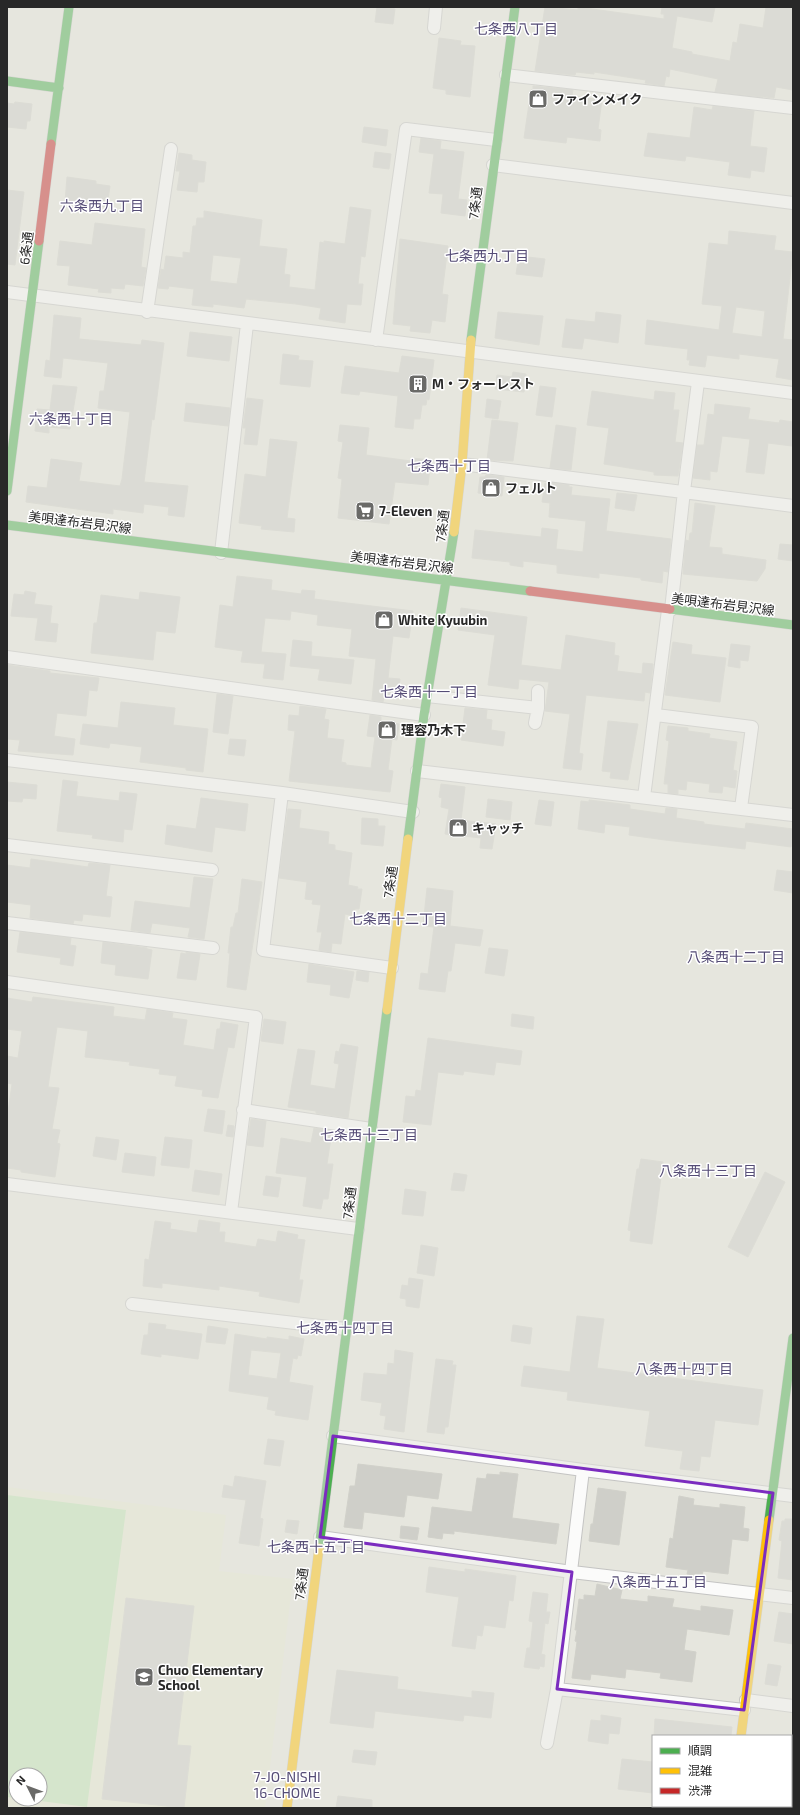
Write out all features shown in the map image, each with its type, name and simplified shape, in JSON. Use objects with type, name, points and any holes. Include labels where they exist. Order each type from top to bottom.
[{"type":"street","name":"6条通","points":[[7,491],[69,7]]},
{"type":"street","points":[[434,28],[436,7]]},
{"type":"street","name":"7条通","points":[[287,1808],[358,1229],[413,812],[424,715],[452,551],[462,464],[469,352],[496,140],[515,7]]},
{"type":"street","points":[[506,75],[793,108]]},
{"type":"street","points":[[7,81],[59,88]]},
{"type":"street","points":[[376,340],[406,129],[496,140]]},
{"type":"street","points":[[147,312],[171,149]]},
{"type":"street","points":[[493,165],[793,203]]},
{"type":"street","points":[[7,292],[147,312],[793,393]]},
{"type":"street","points":[[221,553],[247,324]]},
{"type":"street","points":[[644,797],[670,610],[698,382]]},
{"type":"street","points":[[462,464],[793,506]]},
{"type":"street","name":"美唄達布岩見沢線","points":[[7,526],[446,580],[793,625]]},
{"type":"street","points":[[7,657],[424,715]]},
{"type":"street","points":[[535,723],[538,708],[538,691]]},
{"type":"street","points":[[427,696],[538,708]]},
{"type":"street","points":[[656,715],[752,726],[741,808]]},
{"type":"street","points":[[7,760],[282,793],[413,812]]},
{"type":"street","points":[[417,771],[793,815]]},
{"type":"street","points":[[282,793],[263,950],[392,968]]},
{"type":"street","points":[[7,845],[212,870]]},
{"type":"street","points":[[7,923],[213,948]]},
{"type":"street","points":[[7,982],[256,1016],[231,1212]]},
{"type":"street","points":[[243,1110],[371,1129]]},
{"type":"street","points":[[7,1184],[358,1229]]},
{"type":"street","points":[[132,1304],[346,1329]]},
{"type":"street","points":[[741,1735],[793,1338]]},
{"type":"street","points":[[333,1436],[583,1470],[793,1496]]},
{"type":"street","points":[[547,1743],[557,1689],[583,1470]]},
{"type":"street","points":[[320,1537],[572,1572],[793,1598]]},
{"type":"street","points":[[557,1689],[745,1705],[793,1706]]},
{"type":"highlighted area","points":[[333,1436],[773,1493],[744,1710],[557,1689],[572,1572],[320,1537]]},
{"type":"shaded area","name":"Chuo Elementary School","points":[[7,1487],[226,1515],[219,1571],[293,1579],[265,1808],[15,1807],[48,1807],[48,1767],[8,1767],[8,1806]]},
{"type":"green space","points":[[7,1495],[126,1510],[87,1807],[48,1802],[48,1767],[8,1767],[7,1797]]},
{"type":"building","points":[[377,7],[395,9],[393,24],[375,22]]},
{"type":"building","points":[[545,7],[578,10],[578,7],[664,19],[664,14],[661,14],[662,7],[715,7],[712,22],[677,16],[672,48],[692,52],[692,54],[730,61],[733,42],[737,43],[740,24],[763,28],[766,7],[793,7],[793,90],[776,87],[774,98],[715,92],[718,79],[670,69],[669,77],[666,76],[664,86],[645,83],[646,80],[594,72],[594,74],[576,72],[575,75],[535,71]]},
{"type":"building","points":[[439,38],[461,41],[460,45],[475,46],[470,97],[446,94],[446,90],[433,88]]},
{"type":"building","points":[[533,86],[573,90],[572,96],[602,100],[598,129],[601,130],[600,141],[567,137],[566,143],[524,138],[531,90],[533,90]]},
{"type":"building","points":[[15,102],[32,104],[30,121],[27,121],[26,129],[7,127],[7,103],[14,104]]},
{"type":"building","points":[[713,106],[754,111],[750,146],[767,148],[764,172],[751,170],[750,178],[728,175],[730,162],[686,156],[685,161],[644,156],[648,133],[690,138],[694,107],[712,110]]},
{"type":"building","points":[[364,127],[388,130],[386,146],[362,142]]},
{"type":"building","points":[[421,138],[441,141],[440,149],[464,152],[458,199],[467,200],[465,216],[441,213],[443,194],[429,193],[434,154],[419,152]]},
{"type":"building","points":[[375,152],[391,154],[389,169],[373,167]]},
{"type":"building","points":[[179,153],[192,155],[192,160],[206,162],[204,182],[198,182],[197,192],[177,190],[180,171],[176,171]]},
{"type":"building","points":[[67,177],[96,181],[96,184],[110,186],[107,207],[65,202]]},
{"type":"building","points":[[7,190],[24,192],[15,265],[7,264]]},
{"type":"building","points":[[350,207],[371,210],[365,257],[361,256],[358,284],[363,284],[361,305],[347,304],[345,323],[319,319],[321,308],[296,304],[246,299],[244,308],[213,304],[213,307],[192,305],[194,289],[169,286],[168,289],[158,288],[161,269],[164,270],[166,256],[183,258],[183,252],[190,253],[193,226],[196,226],[197,218],[204,218],[204,211],[262,220],[259,246],[287,249],[284,274],[290,275],[289,287],[315,290],[320,242],[324,243],[324,241],[345,244]],"holes":[[[213,255],[241,258],[237,284],[210,281]]]},
{"type":"building","points":[[95,223],[145,229],[141,267],[146,268],[143,286],[125,284],[124,289],[111,288],[111,293],[98,292],[99,289],[68,285],[70,266],[57,265],[60,241],[92,245]]},
{"type":"building","points":[[729,231],[776,236],[774,250],[793,252],[783,339],[793,340],[793,380],[776,377],[779,359],[739,354],[739,359],[707,355],[705,367],[689,365],[690,360],[687,360],[688,349],[645,344],[647,320],[719,330],[722,306],[702,304],[709,243],[728,245]],"holes":[[[736,307],[765,311],[762,337],[732,333]]]},
{"type":"building","points":[[400,239],[448,246],[442,294],[448,295],[445,322],[432,320],[430,333],[410,331],[411,326],[393,324]]},
{"type":"building","points":[[519,256],[545,259],[542,277],[516,274]]},
{"type":"building","points":[[498,312],[543,316],[539,345],[495,338]]},
{"type":"building","points":[[596,312],[621,315],[618,343],[584,338],[582,349],[562,347],[566,319],[595,322]]},
{"type":"building","points":[[54,315],[81,318],[79,339],[141,345],[142,340],[164,343],[144,482],[188,486],[184,517],[168,515],[169,507],[144,504],[143,513],[113,509],[113,514],[26,502],[28,486],[47,488],[51,459],[82,463],[79,481],[120,486],[122,479],[130,412],[98,408],[100,391],[104,391],[108,363],[63,358],[61,378],[44,376],[46,360],[50,361]]},
{"type":"building","points":[[190,332],[232,337],[229,361],[187,356]]},
{"type":"building","points":[[283,354],[299,356],[298,360],[313,361],[310,387],[280,384]]},
{"type":"building","points":[[402,356],[434,360],[429,400],[427,399],[426,405],[422,405],[420,419],[414,419],[413,429],[395,427],[398,396],[360,391],[359,395],[341,393],[345,366],[399,373]]},
{"type":"building","points":[[513,372],[526,374],[524,392],[495,389],[497,375],[512,377]]},
{"type":"building","points":[[53,385],[77,387],[70,429],[49,427],[49,433],[35,431],[37,409],[50,410]]},
{"type":"building","points":[[540,386],[556,388],[552,417],[536,415]]},
{"type":"building","points":[[592,391],[654,400],[655,391],[675,393],[673,410],[679,410],[675,442],[683,443],[678,476],[654,475],[654,472],[604,464],[609,428],[587,425]]},
{"type":"building","points":[[247,398],[263,400],[257,445],[244,444],[246,428],[243,428]]},
{"type":"building","points":[[487,399],[501,401],[498,419],[485,417]]},
{"type":"building","points":[[186,403],[230,408],[228,426],[184,421]]},
{"type":"building","points":[[715,404],[750,408],[748,419],[779,423],[780,420],[793,422],[792,446],[768,443],[764,474],[746,472],[750,439],[722,436],[717,472],[710,471],[710,480],[693,478],[697,445],[704,445],[708,414],[714,415]]},
{"type":"building","points":[[492,420],[518,423],[513,461],[487,460]]},
{"type":"building","points":[[340,425],[369,428],[366,455],[411,461],[411,458],[431,460],[428,485],[395,482],[389,524],[338,518],[342,479],[338,478],[343,442],[338,441]]},
{"type":"building","points":[[556,425],[576,428],[571,470],[550,468]]},
{"type":"building","points":[[270,439],[297,442],[287,518],[295,519],[294,532],[261,529],[262,526],[239,523],[245,474],[266,477]]},
{"type":"building","points":[[486,475],[504,477],[502,496],[478,493],[480,477],[485,477]]},
{"type":"building","points":[[548,482],[569,485],[569,487],[572,487],[571,495],[610,499],[606,531],[671,539],[668,572],[663,571],[662,583],[641,580],[641,578],[599,573],[599,578],[557,573],[557,565],[523,561],[523,567],[510,565],[510,562],[472,558],[475,530],[541,537],[542,528],[558,530],[556,549],[583,552],[586,521],[549,517],[550,503],[542,502],[545,483],[548,484]]},
{"type":"building","points":[[617,493],[637,495],[634,511],[615,508]]},
{"type":"building","points":[[695,503],[715,506],[709,547],[722,548],[722,554],[766,560],[765,569],[757,581],[683,574],[686,540],[689,541],[690,533],[692,533]]},
{"type":"building","points":[[780,544],[793,545],[793,561],[778,559]]},
{"type":"building","points":[[237,576],[272,580],[271,590],[301,594],[302,590],[315,591],[314,599],[413,611],[409,638],[393,636],[388,678],[400,679],[397,698],[384,696],[383,702],[372,700],[376,659],[349,656],[352,629],[317,625],[318,615],[291,611],[290,620],[265,618],[261,652],[286,654],[283,680],[263,678],[265,664],[241,662],[243,651],[215,647],[220,605],[233,607]]},
{"type":"building","points":[[25,591],[36,593],[34,604],[52,606],[50,623],[58,624],[56,642],[35,640],[38,618],[11,616],[14,594],[24,595]]},
{"type":"building","points":[[140,592],[180,597],[175,633],[156,631],[153,660],[91,653],[94,623],[97,623],[101,595],[139,600]]},
{"type":"building","points":[[461,608],[527,617],[521,665],[561,670],[566,635],[615,643],[614,655],[619,656],[617,671],[642,674],[643,663],[653,664],[650,693],[645,692],[644,701],[586,695],[579,753],[583,754],[581,770],[563,768],[570,714],[545,711],[549,682],[519,679],[518,689],[488,685],[495,635],[458,630]]},
{"type":"building","points":[[293,640],[312,642],[311,656],[354,660],[351,684],[318,680],[320,669],[290,666]]},
{"type":"building","points":[[673,642],[692,645],[691,654],[726,658],[720,702],[665,695]]},
{"type":"building","points":[[731,644],[750,646],[748,661],[740,660],[740,668],[728,666]]},
{"type":"building","points":[[7,665],[50,671],[50,673],[99,678],[97,691],[89,690],[86,716],[57,713],[54,736],[75,739],[73,755],[18,751],[20,740],[7,739]]},
{"type":"building","points":[[217,694],[233,696],[228,734],[213,732]]},
{"type":"building","points":[[121,702],[175,708],[173,725],[208,729],[203,772],[186,770],[186,768],[140,762],[142,747],[110,743],[109,748],[80,744],[83,724],[118,728]]},
{"type":"building","points":[[300,706],[326,709],[324,719],[329,720],[327,738],[344,740],[341,762],[346,763],[346,765],[371,768],[375,737],[367,736],[370,715],[381,717],[381,722],[399,724],[397,740],[392,739],[388,770],[393,771],[390,792],[289,781],[295,731],[288,730],[289,715],[299,716]]},
{"type":"building","points":[[465,708],[487,710],[486,719],[492,720],[491,730],[505,732],[503,746],[461,740]]},
{"type":"building","points":[[608,721],[638,724],[628,780],[610,778],[611,772],[602,771]]},
{"type":"building","points":[[668,726],[688,728],[688,731],[710,734],[709,738],[737,742],[733,770],[737,771],[735,788],[723,786],[722,793],[709,792],[710,784],[687,781],[686,790],[678,789],[678,794],[668,793],[668,784],[664,784],[669,741],[666,740]]},
{"type":"building","points":[[230,739],[246,740],[244,756],[228,754]]},
{"type":"building","points":[[63,780],[78,782],[76,796],[119,801],[120,792],[137,794],[132,830],[124,829],[123,842],[92,838],[93,835],[57,831]]},
{"type":"building","points":[[7,782],[37,785],[36,799],[23,798],[22,802],[7,801]]},
{"type":"building","points":[[441,784],[465,787],[461,820],[496,824],[492,849],[480,848],[481,838],[445,834],[449,809],[441,807],[442,798],[439,797]]},
{"type":"building","points":[[201,798],[248,804],[245,831],[215,827],[212,852],[165,844],[167,825],[196,829]]},
{"type":"building","points":[[488,799],[512,802],[510,820],[486,817]]},
{"type":"building","points":[[539,800],[554,802],[551,826],[535,824]]},
{"type":"building","points":[[589,800],[630,805],[630,809],[665,814],[666,808],[677,809],[676,818],[704,822],[704,824],[745,829],[746,823],[793,829],[791,847],[746,841],[745,849],[665,840],[629,835],[630,827],[605,824],[604,833],[578,829],[581,801],[589,802]]},
{"type":"building","points":[[288,809],[301,810],[299,828],[329,832],[328,844],[335,845],[335,850],[352,853],[348,885],[358,887],[357,889],[362,889],[359,909],[355,909],[354,916],[345,914],[341,944],[332,943],[331,952],[319,950],[322,932],[317,932],[321,905],[312,904],[313,900],[305,899],[307,882],[279,878]]},
{"type":"building","points":[[362,818],[378,819],[378,826],[385,826],[383,846],[361,844]]},
{"type":"building","points":[[31,859],[88,867],[89,863],[110,865],[106,896],[112,897],[110,917],[83,914],[82,921],[74,920],[73,924],[30,918],[31,905],[7,902],[7,865],[30,868]]},
{"type":"building","points":[[777,870],[793,872],[793,893],[774,890]]},
{"type":"building","points":[[194,877],[213,879],[204,939],[188,937],[190,928],[152,923],[150,933],[131,930],[135,901],[190,908]]},
{"type":"building","points":[[242,879],[262,882],[246,990],[227,987],[230,953],[228,953],[231,927],[233,927],[236,913],[238,913]]},
{"type":"building","points":[[427,888],[453,891],[450,926],[483,930],[480,946],[455,943],[451,971],[448,971],[445,992],[419,989],[421,973],[428,974],[434,927],[423,926]]},
{"type":"building","points":[[20,932],[71,938],[70,945],[76,946],[73,966],[60,964],[61,958],[17,952]]},
{"type":"building","points":[[103,942],[152,950],[148,979],[115,975],[116,965],[101,963]]},
{"type":"building","points":[[489,948],[508,950],[504,976],[485,973]]},
{"type":"building","points":[[186,952],[200,954],[196,980],[177,978],[181,953],[186,954]]},
{"type":"building","points":[[309,964],[354,972],[349,998],[330,995],[331,985],[307,982]]},
{"type":"building","points":[[357,971],[369,972],[368,982],[356,980]]},
{"type":"building","points":[[33,997],[114,1007],[113,1016],[145,1020],[147,1009],[173,1013],[172,1018],[187,1020],[183,1045],[214,1050],[217,1029],[220,1029],[221,1022],[238,1025],[234,1048],[228,1047],[218,1098],[202,1096],[203,1090],[175,1086],[177,1076],[159,1074],[160,1069],[129,1065],[130,1062],[85,1057],[88,1031],[57,1027],[48,1087],[59,1088],[52,1129],[60,1130],[57,1143],[60,1144],[55,1177],[21,1172],[21,1170],[7,1168],[7,1119],[12,1084],[7,1083],[7,1056],[18,1058],[22,1031],[7,1029],[7,998],[32,1002]]},
{"type":"building","points":[[512,1014],[534,1017],[533,1029],[511,1026]]},
{"type":"building","points":[[264,1019],[286,1022],[283,1044],[261,1041]]},
{"type":"building","points":[[428,1038],[522,1051],[520,1065],[496,1062],[494,1075],[464,1071],[463,1075],[438,1072],[431,1125],[403,1122],[406,1096],[415,1097],[416,1090],[421,1091]]},
{"type":"building","points":[[341,1044],[358,1047],[348,1118],[288,1107],[298,1049],[315,1051],[310,1085],[335,1089],[339,1064],[334,1063],[336,1051],[339,1052]]},
{"type":"building","points":[[208,1109],[225,1111],[222,1134],[204,1131]]},
{"type":"building","points":[[251,1119],[266,1121],[263,1147],[247,1145]]},
{"type":"building","points":[[228,1125],[234,1126],[233,1137],[226,1136]]},
{"type":"building","points":[[314,1128],[332,1131],[327,1164],[333,1164],[328,1199],[323,1199],[321,1209],[303,1206],[307,1177],[276,1173],[281,1138],[311,1143]]},
{"type":"building","points":[[96,1137],[119,1140],[116,1160],[93,1156]]},
{"type":"building","points":[[165,1137],[192,1140],[189,1168],[161,1165]]},
{"type":"building","points":[[125,1153],[156,1157],[154,1176],[122,1172]]},
{"type":"building","points":[[641,1159],[663,1162],[652,1244],[630,1241],[631,1231],[628,1230],[637,1169],[639,1169]]},
{"type":"building","points":[[195,1170],[222,1174],[219,1195],[192,1191]]},
{"type":"building","points":[[765,1172],[785,1182],[748,1257],[728,1247]]},
{"type":"building","points":[[454,1173],[467,1175],[464,1191],[451,1190]]},
{"type":"building","points":[[266,1176],[281,1178],[278,1197],[263,1195]]},
{"type":"building","points":[[405,1189],[426,1192],[423,1216],[402,1214]]},
{"type":"building","points":[[199,1220],[220,1223],[219,1232],[225,1232],[224,1242],[256,1247],[258,1239],[276,1242],[278,1231],[298,1235],[297,1239],[305,1240],[299,1280],[303,1280],[299,1303],[259,1296],[260,1292],[219,1286],[219,1290],[162,1283],[162,1288],[143,1286],[145,1259],[149,1260],[155,1221],[171,1223],[170,1229],[197,1233]]},
{"type":"building","points":[[421,1245],[438,1248],[434,1276],[417,1273]]},
{"type":"building","points":[[409,1278],[423,1280],[419,1308],[406,1306],[406,1299],[400,1298],[402,1285],[408,1286]]},
{"type":"building","points":[[577,1316],[604,1319],[597,1368],[763,1390],[758,1425],[715,1420],[710,1457],[701,1456],[699,1471],[680,1469],[683,1451],[645,1446],[650,1411],[567,1400],[568,1392],[521,1386],[524,1366],[570,1372]]},
{"type":"building","points":[[149,1323],[166,1325],[165,1329],[202,1334],[198,1359],[161,1354],[161,1357],[141,1354],[144,1335],[148,1335]]},
{"type":"building","points":[[513,1325],[532,1328],[530,1344],[511,1341]]},
{"type":"building","points":[[208,1326],[228,1329],[225,1344],[206,1342]]},
{"type":"building","points":[[235,1334],[267,1339],[267,1337],[289,1340],[289,1336],[304,1339],[301,1356],[298,1355],[297,1359],[293,1358],[289,1382],[313,1386],[308,1420],[275,1415],[276,1411],[267,1409],[269,1397],[229,1391]],"holes":[[[251,1350],[281,1353],[277,1379],[248,1375]]]},
{"type":"building","points":[[395,1350],[413,1353],[404,1432],[384,1429],[386,1416],[380,1415],[382,1403],[361,1400],[364,1373],[387,1375],[388,1363],[394,1364]]},
{"type":"building","points":[[436,1359],[453,1361],[452,1365],[456,1365],[448,1427],[445,1427],[444,1434],[427,1432]]},
{"type":"building","points":[[268,1439],[284,1441],[280,1466],[264,1464]]},
{"type":"building","points":[[358,1464],[442,1474],[438,1499],[407,1495],[404,1517],[364,1512],[362,1529],[344,1527],[350,1486],[355,1486]]},
{"type":"building","points":[[500,1472],[518,1474],[512,1518],[559,1524],[556,1544],[454,1531],[454,1534],[443,1533],[442,1539],[428,1537],[432,1507],[472,1512],[477,1478],[486,1479],[487,1474],[500,1475]]},
{"type":"building","points":[[235,1476],[266,1481],[260,1518],[263,1519],[259,1546],[239,1543],[246,1500],[222,1497],[224,1485],[233,1487]]},
{"type":"building","points":[[598,1488],[626,1492],[619,1545],[589,1541]]},
{"type":"building","points":[[679,1496],[694,1499],[693,1505],[720,1508],[720,1504],[745,1507],[743,1528],[749,1529],[748,1541],[732,1539],[728,1574],[703,1571],[702,1576],[687,1574],[688,1570],[666,1567],[670,1538],[673,1539]]},
{"type":"building","points":[[785,1519],[793,1519],[793,1580],[778,1578],[782,1541],[779,1540],[782,1521],[785,1521]]},
{"type":"building","points":[[287,1520],[299,1521],[297,1534],[285,1532]]},
{"type":"building","points":[[401,1526],[419,1528],[417,1540],[400,1538]]},
{"type":"building","points":[[429,1567],[465,1572],[465,1569],[516,1576],[513,1601],[509,1600],[505,1628],[484,1625],[482,1636],[477,1635],[475,1649],[452,1646],[459,1597],[426,1592]]},
{"type":"building","points":[[597,1584],[622,1590],[620,1599],[648,1602],[648,1596],[674,1599],[672,1607],[701,1611],[701,1606],[733,1610],[729,1635],[687,1629],[684,1650],[696,1652],[692,1682],[660,1678],[661,1673],[626,1669],[625,1678],[591,1674],[590,1680],[572,1678],[577,1642],[575,1641],[577,1630],[575,1630],[579,1599],[584,1600],[584,1595],[595,1596]]},
{"type":"building","points":[[533,1592],[548,1594],[546,1612],[550,1612],[548,1624],[545,1623],[541,1654],[545,1655],[544,1667],[540,1666],[539,1669],[524,1667],[527,1648],[530,1648],[533,1622],[529,1621]]},
{"type":"building","points":[[126,1598],[194,1606],[177,1745],[191,1746],[184,1808],[102,1799]]},
{"type":"building","points":[[779,1612],[793,1614],[793,1644],[774,1641]]},
{"type":"building","points":[[768,1664],[781,1666],[777,1686],[765,1684]]},
{"type":"building","points":[[337,1670],[398,1677],[397,1689],[472,1698],[472,1691],[494,1693],[491,1718],[464,1715],[463,1721],[375,1711],[373,1728],[330,1723]]},
{"type":"building","points":[[601,1715],[621,1718],[619,1734],[609,1733],[608,1744],[588,1741],[591,1720],[601,1721]]},
{"type":"building","points":[[655,1719],[732,1727],[731,1735],[654,1735]]},
{"type":"building","points":[[354,1750],[377,1752],[375,1765],[352,1762]]},
{"type":"building","points":[[622,1759],[652,1762],[652,1793],[618,1789]]},
{"type":"building","points":[[338,1796],[372,1800],[372,1808],[336,1808]]},
{"type":"traffic: fast","points":[[51,144],[69,7]]},
{"type":"traffic: fast","points":[[471,340],[515,7]]},
{"type":"traffic: fast","points":[[7,81],[59,88]]},
{"type":"traffic: fast","points":[[7,491],[39,241]]},
{"type":"traffic: fast","points":[[7,525],[530,591]]},
{"type":"traffic: fast","points":[[408,839],[424,715],[454,532]]},
{"type":"traffic: fast","points":[[670,609],[793,625]]},
{"type":"traffic: fast","points":[[319,1548],[387,1010]]},
{"type":"traffic: fast","points":[[769,1520],[793,1338]]},
{"type":"traffic: slow","points":[[454,532],[462,464],[471,340]]},
{"type":"traffic: slow","points":[[387,1010],[408,839]]},
{"type":"traffic: slow","points":[[741,1735],[769,1520]]},
{"type":"traffic: slow","points":[[287,1808],[319,1548]]},
{"type":"traffic: jam","points":[[39,241],[51,144]]},
{"type":"traffic: jam","points":[[530,591],[670,609]]},
{"type":"place","name":"ファインメイク","points":[[538,99]]},
{"type":"place","name":"M・フォーレスト","points":[[418,384]]},
{"type":"place","name":"フェルト","points":[[491,488]]},
{"type":"place","name":"7-Eleven","points":[[365,511]]},
{"type":"place","name":"White Kyuubin","points":[[384,620]]},
{"type":"place","name":"理容乃木下","points":[[387,730]]},
{"type":"place","name":"キャッチ","points":[[458,828]]},
{"type":"place","name":"Chuo Elementary School","points":[[144,1677]]},
{"type":"district","name":"七条西八丁目","points":[[516,28]]},
{"type":"district","name":"六条西九丁目","points":[[102,205]]},
{"type":"district","name":"七条西九丁目","points":[[487,255]]},
{"type":"district","name":"六条西十丁目","points":[[71,418]]},
{"type":"district","name":"七条西十丁目","points":[[449,465]]},
{"type":"district","name":"七条西十一丁目","points":[[429,691]]},
{"type":"district","name":"七条西十二丁目","points":[[398,918]]},
{"type":"district","name":"八条西十二丁目","points":[[736,956]]},
{"type":"district","name":"七条西十三丁目","points":[[369,1134]]},
{"type":"district","name":"八条西十三丁目","points":[[708,1170]]},
{"type":"district","name":"七条西十四丁目","points":[[345,1327]]},
{"type":"district","name":"八条西十四丁目","points":[[684,1368]]},
{"type":"district","name":"七条西十五丁目","points":[[316,1546]]},
{"type":"district","name":"八条西十五丁目","points":[[658,1581]]},
{"type":"district","name":"7-JO-NISHI 16-CHOME","points":[[287,1784]]}]
